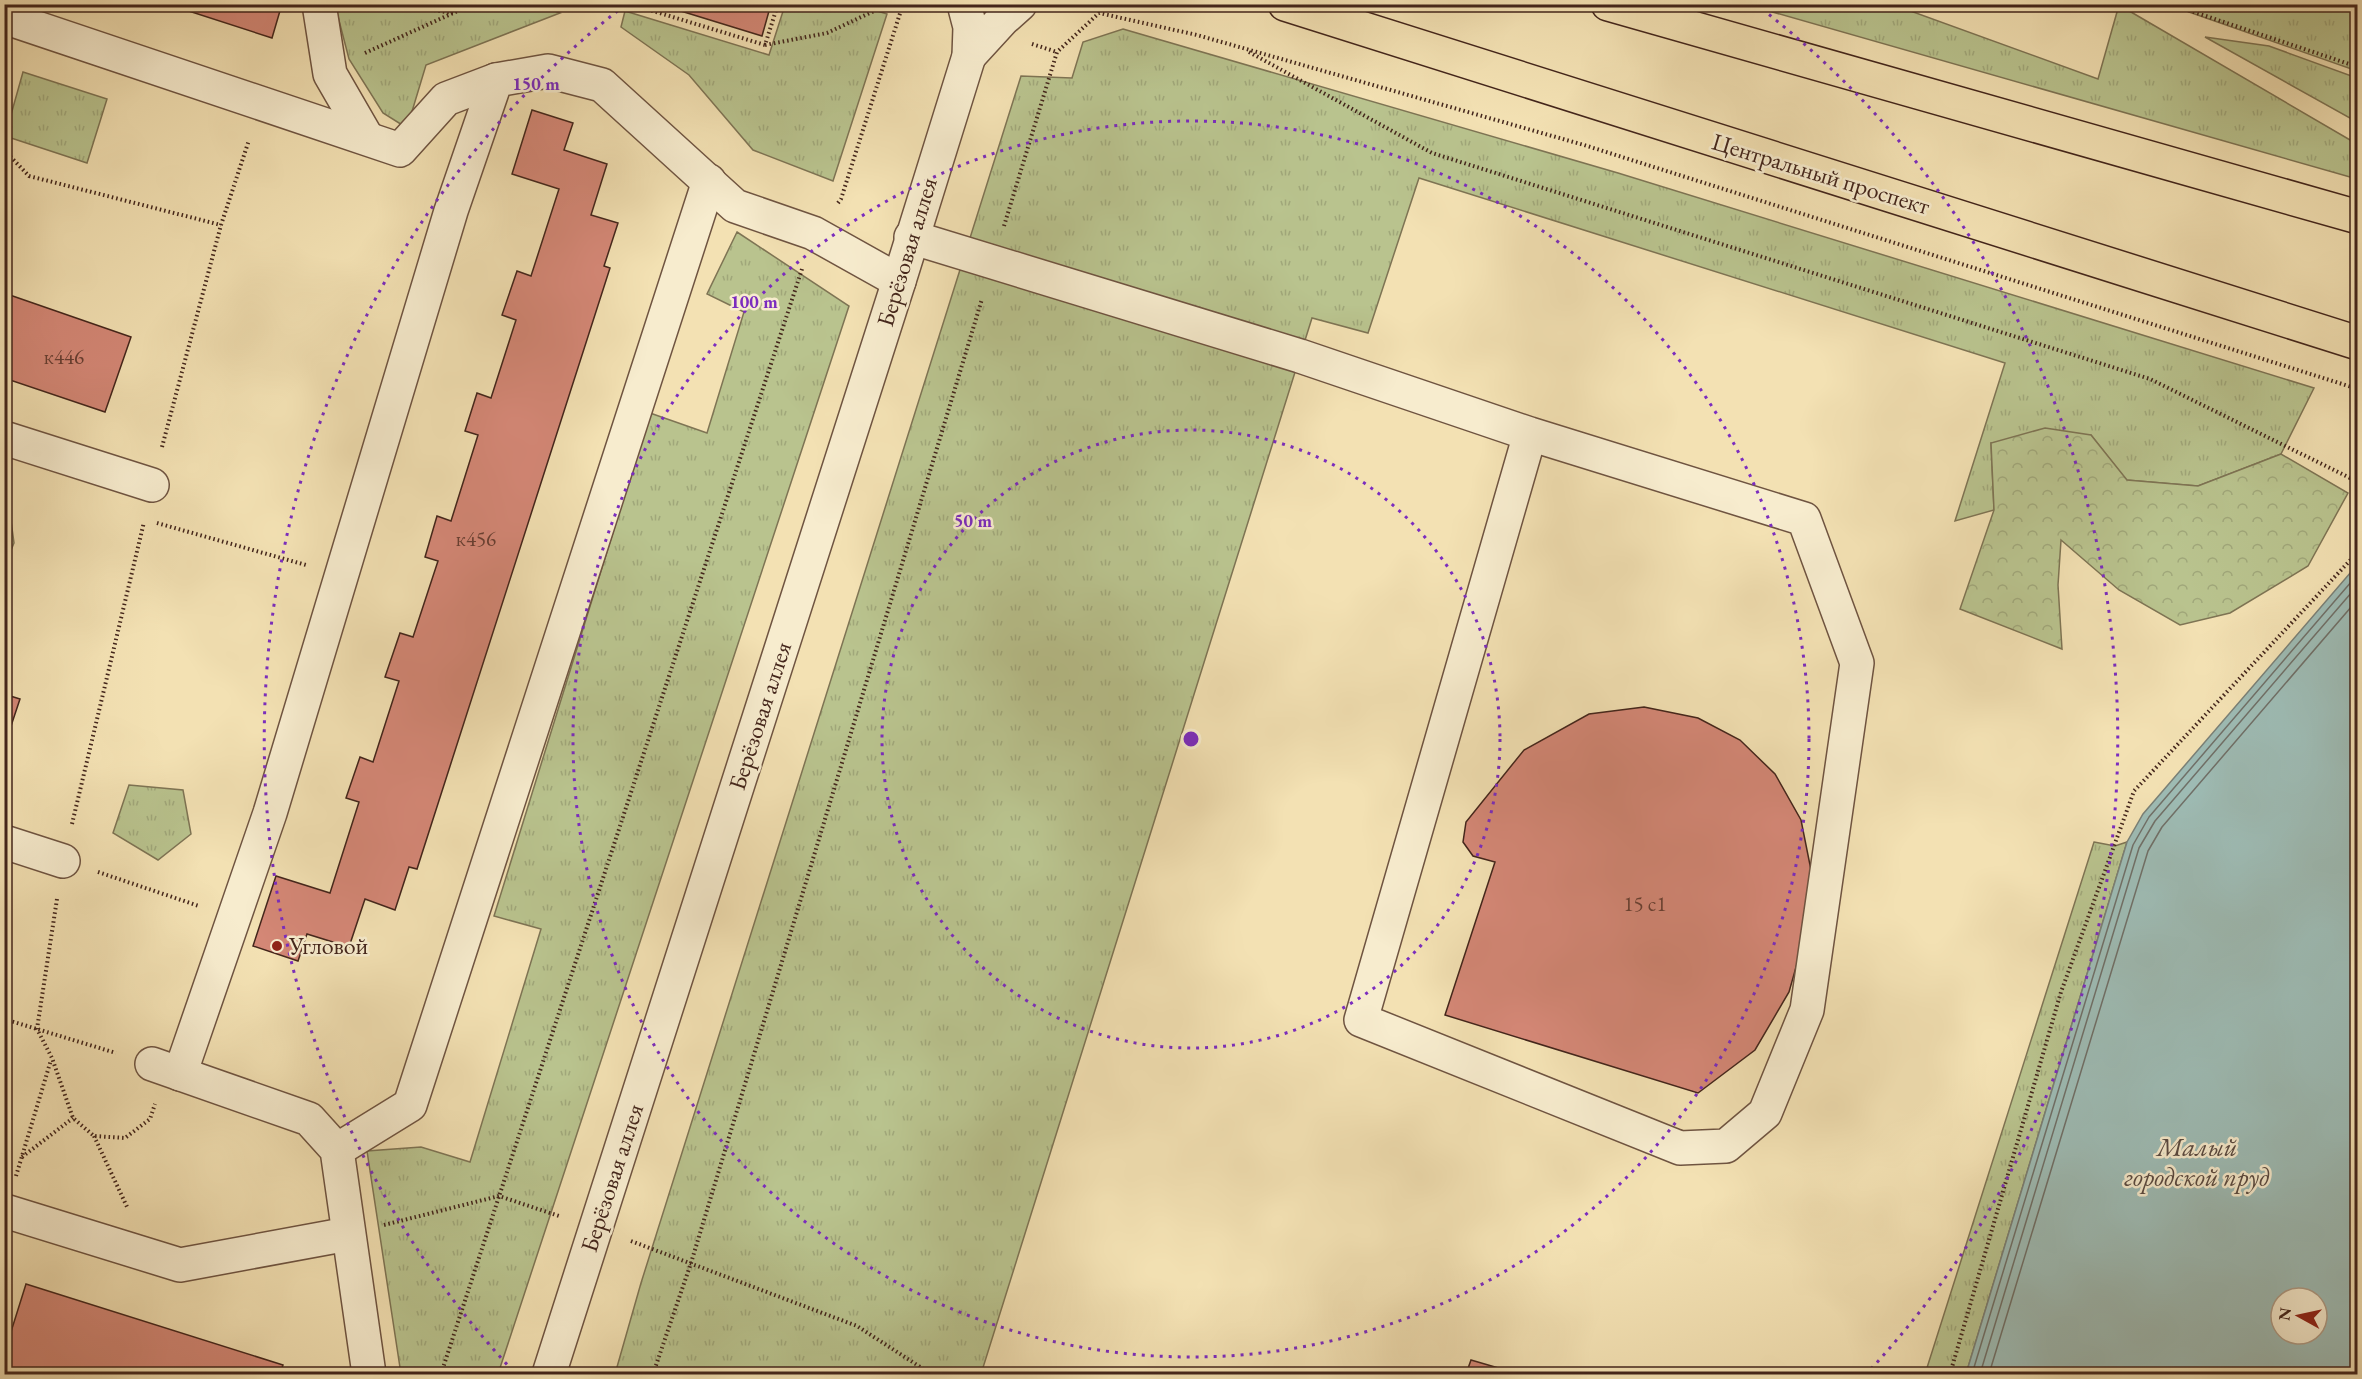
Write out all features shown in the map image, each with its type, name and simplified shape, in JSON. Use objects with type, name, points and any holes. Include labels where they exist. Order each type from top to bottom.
[{"type":"main road","name":"Центральный проспект","points":[[1285,4],[2358,343]]},
{"type":"main road","points":[[1608,4],[2358,217]]},
{"type":"street","points":[[319,4],[330,74],[367,138]]},
{"type":"street","points":[[964,4],[970,27],[969,56]]},
{"type":"street","points":[[969,56],[1020,4]]},
{"type":"street","points":[[4,17],[400,150],[446,99],[496,80],[548,71],[602,85],[735,206],[813,233],[899,281]]},
{"type":"street","name":"Берёзовая аллея","points":[[549,1374],[969,56]]},
{"type":"street","points":[[369,1374],[337,1150],[309,1119],[166,1069],[233,918],[270,813],[451,211],[496,80]]},
{"type":"street","points":[[337,1150],[410,1105],[709,181]]},
{"type":"street","points":[[911,237],[1300,356],[1530,434],[1804,519],[1857,663],[1807,1010],[1765,1113],[1726,1146],[1680,1148],[1361,1020],[1530,434]]},
{"type":"street","points":[[4,438],[152,486]]},
{"type":"street","points":[[4,842],[63,861]]},
{"type":"street","points":[[5,1212],[180,1265],[348,1234]]},
{"type":"path","points":[[394,4],[453,13]]},
{"type":"path","points":[[630,4],[765,45],[827,33],[889,4]]},
{"type":"path","points":[[765,45],[778,4]]},
{"type":"path","points":[[441,1374],[813,233],[841,199],[903,4]]},
{"type":"path","points":[[2176,6],[2358,67]]},
{"type":"path","points":[[653,1374],[691,1263],[1057,52],[1099,14],[1197,35],[1584,145],[2358,389]]},
{"type":"path","points":[[1244,49],[1432,153],[2150,378],[2350,478],[2358,478]]},
{"type":"path","points":[[148,1255],[94,1136],[73,1118],[52,1058],[37,1029],[63,861],[152,486],[221,225],[260,104]]},
{"type":"path","points":[[4,150],[28,176],[221,225]]},
{"type":"path","points":[[145,519],[342,575]]},
{"type":"path","points":[[1950,1374],[2061,992],[2134,791],[2358,552]]},
{"type":"path","points":[[63,861],[233,918]]},
{"type":"path","points":[[4,1019],[166,1069],[150,1119],[125,1138],[94,1136]]},
{"type":"path","points":[[5,1212],[52,1058]]},
{"type":"path","points":[[22,1157],[73,1118]]},
{"type":"path","points":[[348,1234],[499,1196],[596,1228],[857,1326],[931,1374]]},
{"type":"green space","points":[[536,4],[560,13],[426,65],[407,128],[383,113],[349,59],[335,5]]},
{"type":"green space","points":[[785,5],[858,5],[887,14],[833,181],[753,150],[689,75],[621,27],[625,11],[769,55]]},
{"type":"green space","points":[[1748,5],[1894,5],[2098,79],[2119,5],[2357,144],[2357,179]]},
{"type":"green space","points":[[2169,5],[2357,5],[2357,71]]},
{"type":"green space","points":[[1123,29],[1618,173],[2314,388],[2281,454],[2198,486],[2126,480],[2091,435],[1991,443],[1994,510],[1955,521],[2005,363],[1419,178],[1368,333],[1312,318],[981,1374],[615,1374],[641,1283],[1021,76],[1072,78],[1083,42]]},
{"type":"green space","points":[[2205,37],[2269,46],[2357,78],[2357,122]]},
{"type":"green space","points":[[23,72],[107,99],[87,163],[5,136]]},
{"type":"green space","points":[[737,232],[849,306],[498,1374],[401,1374],[367,1151],[421,1147],[470,1162],[541,929],[494,916],[650,413],[707,433],[744,312],[707,294]]},
{"type":"green space","points":[[2045,428],[2091,435],[2127,480],[2198,486],[2281,454],[2348,493],[2308,566],[2230,613],[2180,625],[2119,590],[2061,540],[2058,585],[2062,649],[1960,609],[1994,510],[1991,443]]},
{"type":"green space","points":[[5,500],[9,506],[14,543],[5,565]]},
{"type":"green space","points":[[129,785],[183,790],[191,834],[158,860],[113,833]]},
{"type":"green space","points":[[2094,842],[2115,846],[2127,842],[1966,1374],[1925,1374]]},
{"type":"water","name":"Малый городской пруд","points":[[2357,565],[2357,1374],[1966,1374],[2127,842],[2143,814]]},
{"type":"building","points":[[167,4],[282,4],[272,38]]},
{"type":"building","points":[[658,4],[771,4],[762,36]]},
{"type":"building","points":[[532,110],[573,123],[564,150],[607,164],[591,215],[618,223],[604,266],[610,268],[417,869],[409,867],[395,910],[365,899],[349,947],[307,934],[298,961],[253,946],[276,876],[330,893],[359,802],[346,798],[360,757],[373,762],[399,681],[385,677],[400,633],[413,637],[438,561],[425,557],[437,516],[451,521],[478,435],[465,431],[477,393],[491,398],[516,320],[502,315],[517,271],[531,276],[559,189],[512,174]]},
{"type":"building","points":[[4,293],[131,337],[105,412],[4,378]]},
{"type":"building","points":[[4,694],[20,699],[4,747]]},
{"type":"building","points":[[1644,707],[1698,718],[1740,740],[1775,774],[1801,820],[1812,875],[1806,932],[1789,992],[1755,1050],[1698,1093],[1445,1015],[1495,862],[1473,856],[1463,842],[1466,822],[1524,750],[1589,714]]},
{"type":"building","points":[[26,1284],[283,1365],[280,1374],[32,1374],[4,1366],[4,1354]]},
{"type":"building","points":[[1471,1360],[1519,1374],[1466,1374]]},
{"type":"place","name":"Угловой","points":[[277,946]]}]
